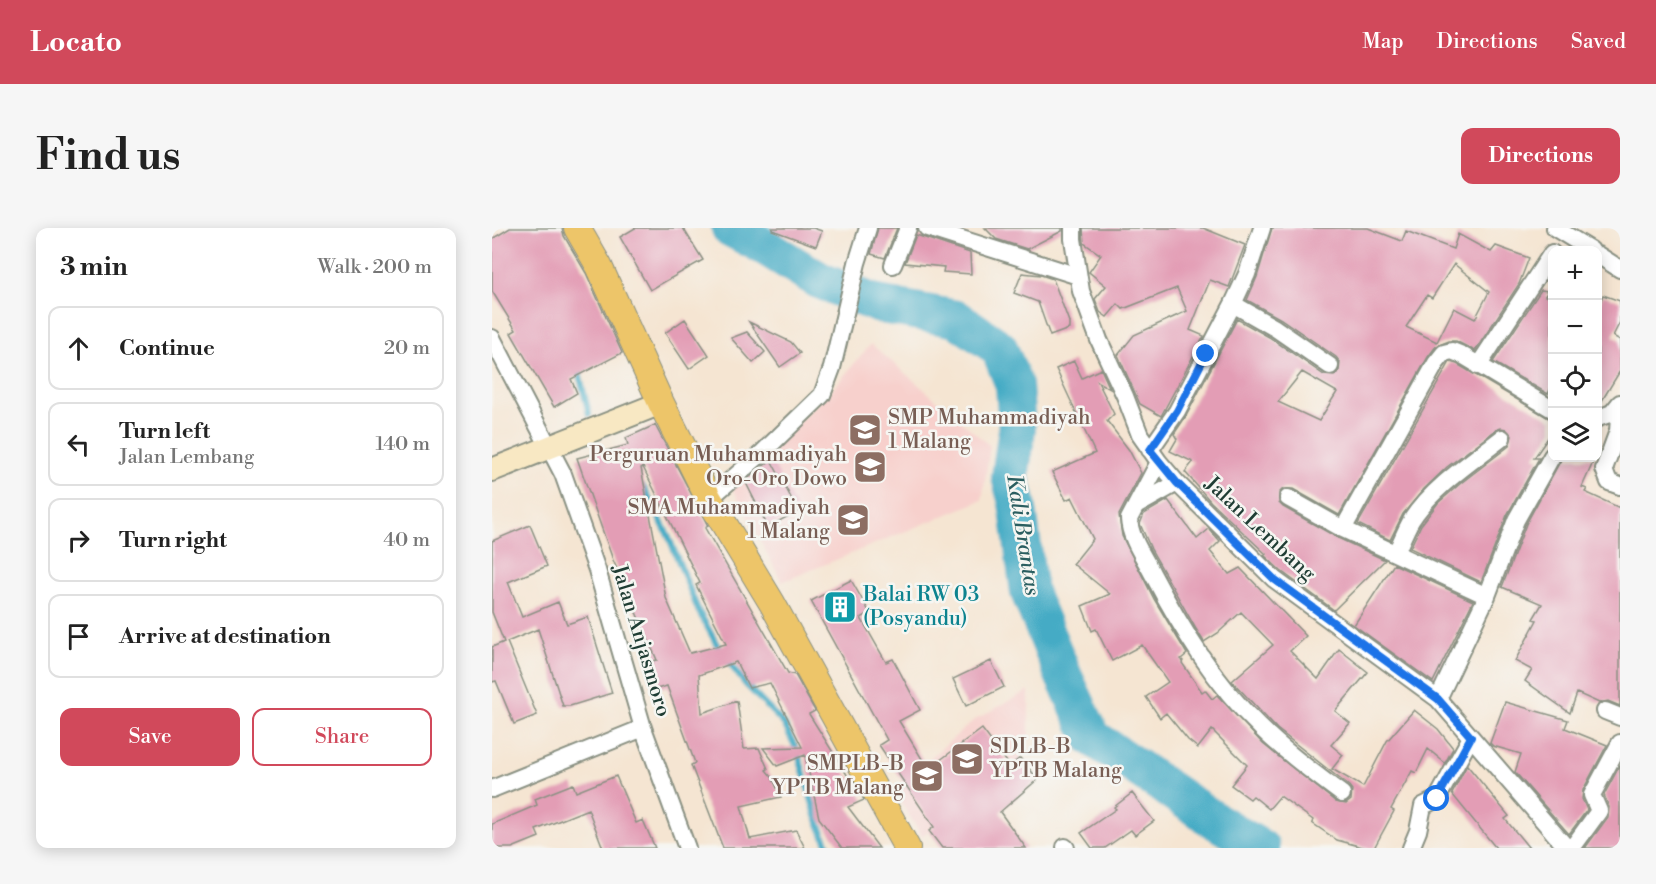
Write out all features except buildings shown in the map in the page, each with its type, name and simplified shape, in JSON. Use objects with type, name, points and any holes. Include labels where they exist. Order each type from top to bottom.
[{"type":"main road","points":[[577,228],[599,266],[661,403],[709,499],[772,603],[907,848]]},
{"type":"main road","points":[[492,470],[661,403]]},
{"type":"street","points":[[709,499],[763,452],[822,395],[832,368],[857,263],[868,228]]},
{"type":"street","points":[[893,265],[908,228]]},
{"type":"street","points":[[927,228],[1078,276]]},
{"type":"street","name":"Jalan Lembang","points":[[1073,228],[1081,291],[1099,340],[1140,435],[1155,456],[1177,483],[1274,579],[1438,699],[1569,848]]},
{"type":"street","points":[[1262,228],[1247,274],[1155,456],[1136,506],[1130,514],[1129,525],[1162,592],[1202,657],[1238,704],[1284,749],[1342,794]]},
{"type":"street","points":[[1555,246],[1560,231],[1584,246]]},
{"type":"street","points":[[1602,258],[1620,269]]},
{"type":"street","points":[[1478,366],[1548,260]]},
{"type":"street","points":[[1233,304],[1275,328],[1330,366]]},
{"type":"street","name":"Jalan Anjasmoro","points":[[492,339],[563,474],[597,570],[643,728],[687,848]]},
{"type":"street","points":[[1343,529],[1444,353],[1452,351],[1550,408]]},
{"type":"street","points":[[1602,417],[1612,413],[1620,403]]},
{"type":"street","points":[[1620,403],[1618,431],[1604,469],[1609,482],[1620,486]]},
{"type":"street","points":[[1395,553],[1412,519],[1423,506],[1453,476],[1502,438]]},
{"type":"street","points":[[1438,699],[1487,596],[1516,520],[1549,462]]},
{"type":"street","points":[[1136,506],[1177,483]]},
{"type":"street","points":[[1288,498],[1343,529],[1487,596]]},
{"type":"street","points":[[492,789],[643,728]]},
{"type":"street","points":[[1411,848],[1418,831],[1423,806],[1437,799],[1471,737]]},
{"type":"street","points":[[1569,848],[1599,811],[1592,795],[1620,743]]},
{"type":"shaded area","name":"Perguruan Muhammadiyah Oro-Oro Dowo","points":[[871,344],[990,446],[982,500],[782,582],[732,487],[830,392]]},
{"type":"shaded area","points":[[1029,690],[1029,750],[922,836],[893,790],[973,721]]},
{"type":"waterway","name":"Kali Brantas","points":[[730,228],[819,280],[877,304],[957,319],[999,348],[1014,385],[1017,429],[1010,477],[1017,502],[1029,592],[1092,737],[1214,820],[1261,848]]},
{"type":"waterway","points":[[578,368],[589,414]]},
{"type":"waterway","points":[[642,485],[668,535],[698,610],[721,652],[746,685],[784,724],[797,750],[817,819],[829,848]]},
{"type":"place","name":"SMP Muhammadiyah 1 Malang","points":[[865,430]]},
{"type":"place","name":"Perguruan Muhammadiyah Oro-Oro Dowo","points":[[870,467]]},
{"type":"place","name":"SMA Muhammadiyah 1 Malang","points":[[853,520]]},
{"type":"place","name":"Balai RW 03 (Posyandu)","points":[[840,607]]},
{"type":"place","name":"SDLB-B YPTB Malang","points":[[967,759]]},
{"type":"place","name":"SMPLB-B YPTB Malang","points":[[927,776]]},
{"type":"route","points":[[1206,354],[1177,411],[1150,450],[1177,483],[1274,579],[1438,699],[1471,737],[1437,799]]}]
